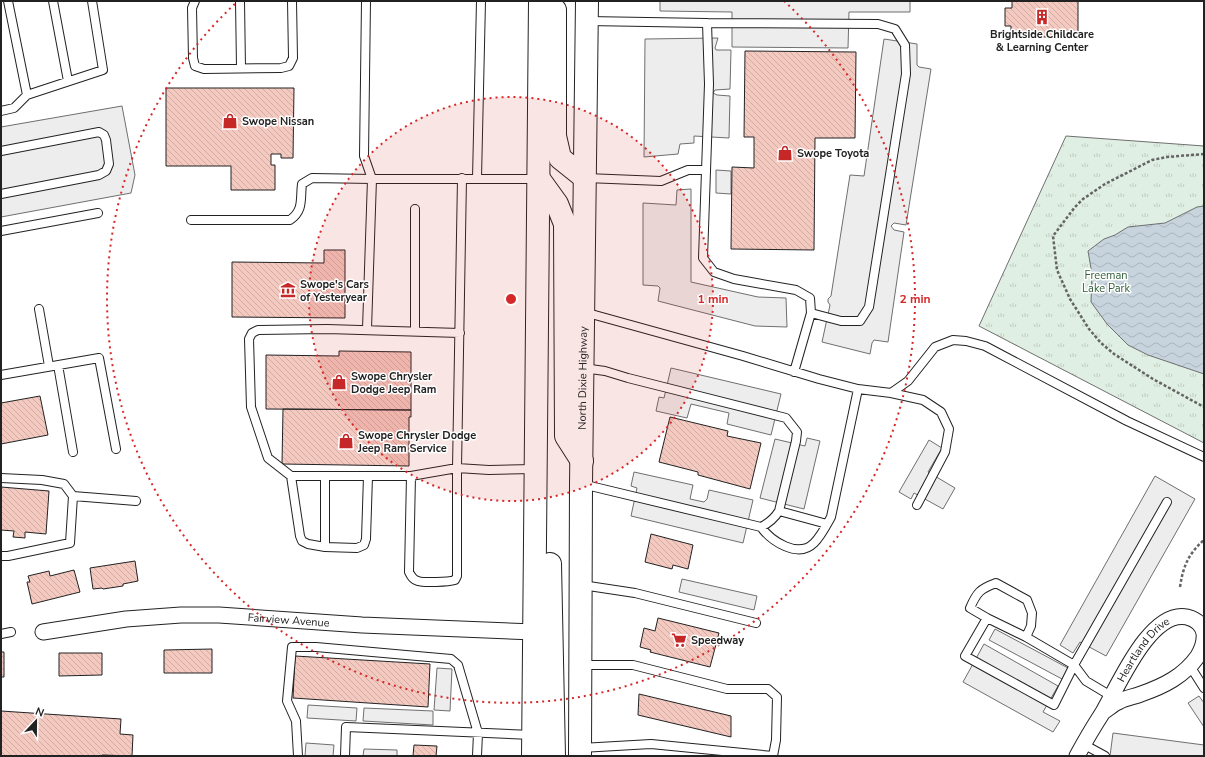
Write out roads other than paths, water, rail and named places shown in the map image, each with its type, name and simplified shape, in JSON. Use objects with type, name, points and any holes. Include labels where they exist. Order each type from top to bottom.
[{"type":"main road","points":[[533,746],[538,393],[540,1]]},
{"type":"main road","points":[[555,1],[555,136],[560,158],[585,168]]},
{"type":"main road","points":[[572,1],[571,138],[585,168]]},
{"type":"main road","name":"North Dixie Highway","points":[[580,752],[581,484],[587,11]]},
{"type":"main road","points":[[539,178],[557,204],[565,224],[566,436],[582,461]]},
{"type":"main road","points":[[538,393],[546,410],[554,756]]},
{"type":"street","name":"Fairview Avenue","points":[[43,632],[126,619],[181,615],[219,615],[362,626],[535,632]]},
{"type":"street","name":"Heartland Drive","points":[[1080,750],[1124,673],[1144,642],[1157,628],[1165,622],[1183,616],[1192,618],[1200,624],[1204,633],[1204,642],[1200,653],[1190,666],[1163,686],[1118,702],[1103,712]]},
{"type":"lane","points":[[8,1],[27,95]]},
{"type":"lane","points":[[53,1],[68,81]]},
{"type":"lane","points":[[1,111],[14,108],[27,95],[103,70],[92,1]]},
{"type":"lane","points":[[195,1],[192,8],[193,58],[195,66],[204,69],[281,68],[289,66],[293,58],[292,1]]},
{"type":"lane","points":[[240,1],[241,68]]},
{"type":"lane","points":[[366,1],[364,156],[372,179],[367,329]]},
{"type":"lane","points":[[477,178],[481,1]]},
{"type":"lane","points":[[587,11],[707,22],[878,24],[895,29],[905,45],[906,74],[870,307],[860,321],[841,321],[811,313]]},
{"type":"lane","points":[[707,22],[709,84],[703,258],[714,272],[734,279],[796,290],[810,298],[811,313],[794,372]]},
{"type":"lane","points":[[1,151],[99,132],[104,135],[106,140],[109,164],[106,171],[99,175],[1,194]]},
{"type":"lane","points":[[585,168],[661,181],[688,170],[706,170]]},
{"type":"lane","points":[[191,220],[290,220],[297,215],[300,206],[302,184],[312,178],[539,178]]},
{"type":"lane","points":[[411,476],[409,572],[411,577],[417,581],[450,582],[455,580],[457,576],[462,178]]},
{"type":"lane","points":[[415,209],[415,331]]},
{"type":"lane","points":[[1,231],[98,213]]},
{"type":"lane","points":[[39,309],[54,366],[73,452]]},
{"type":"lane","points":[[584,312],[858,389],[891,393],[923,400],[941,412],[949,429],[945,452],[917,505]]},
{"type":"lane","points":[[460,333],[367,329],[258,330],[252,333],[249,339],[251,407],[268,458],[291,476],[411,476],[458,468],[489,470],[536,469]]},
{"type":"lane","points":[[891,393],[908,381],[935,347],[953,340],[966,341],[985,346],[1127,421],[1204,457]]},
{"type":"lane","points":[[1,375],[98,358],[116,449]]},
{"type":"lane","points":[[583,368],[605,371],[786,418],[797,432],[796,441],[779,512],[774,519],[761,527]]},
{"type":"lane","points":[[581,484],[761,527],[773,539],[783,545],[795,549],[804,548],[813,544],[831,517],[858,389]]},
{"type":"lane","points":[[291,476],[302,541],[308,544],[325,547],[357,548],[364,545],[366,539],[368,476]]},
{"type":"lane","points":[[325,476],[325,547]]},
{"type":"lane","points":[[1,478],[42,480],[64,484],[73,496],[70,543],[8,556],[1,556]]},
{"type":"lane","points":[[73,496],[136,501]]},
{"type":"lane","points":[[987,618],[965,656],[1054,705],[1074,665],[1167,502]]},
{"type":"lane","points":[[779,512],[827,524]]},
{"type":"lane","points":[[1026,637],[1031,626],[1032,613],[1027,600],[996,583],[983,587],[976,595],[970,608],[1026,637],[1074,665],[1086,681],[1111,696]]},
{"type":"lane","points":[[581,585],[635,593],[756,623]]},
{"type":"lane","points":[[1,634],[11,632]]},
{"type":"lane","points":[[298,756],[296,721],[287,701],[292,647],[316,647],[451,659],[458,664],[478,733],[477,756]]},
{"type":"lane","points":[[580,752],[651,744],[772,756],[776,740],[776,697],[768,689],[727,689],[633,664],[581,665]]},
{"type":"lane","points":[[1190,666],[1204,688]]},
{"type":"lane","points":[[345,756],[346,727],[478,733],[533,746]]},
{"type":"lane","points":[[1080,750],[1105,756]]},
{"type":"water","points":[[1204,206],[1204,374],[1148,355],[1128,345],[1107,324],[1091,302],[1092,274],[1088,251],[1104,239],[1115,235],[1128,227],[1165,223],[1197,207]]},
{"type":"place","name":"Brightside Childcare & Learning Center","points":[[1042,17]]},
{"type":"place","name":"Swope Nissan","points":[[230,121]]},
{"type":"place","name":"Swope Toyota","points":[[785,153]]},
{"type":"place","name":"Swope's Cars of Yesteryear","points":[[288,290]]},
{"type":"place","name":"Swope Chrysler Dodge Jeep Ram","points":[[339,382]]},
{"type":"place","name":"Swope Chrysler Dodge Jeep Ram Service","points":[[346,441]]},
{"type":"place","name":"Speedway","points":[[679,640]]},
{"type":"park label","name":"Freeman Lake Park","points":[[1106,281]]}]
